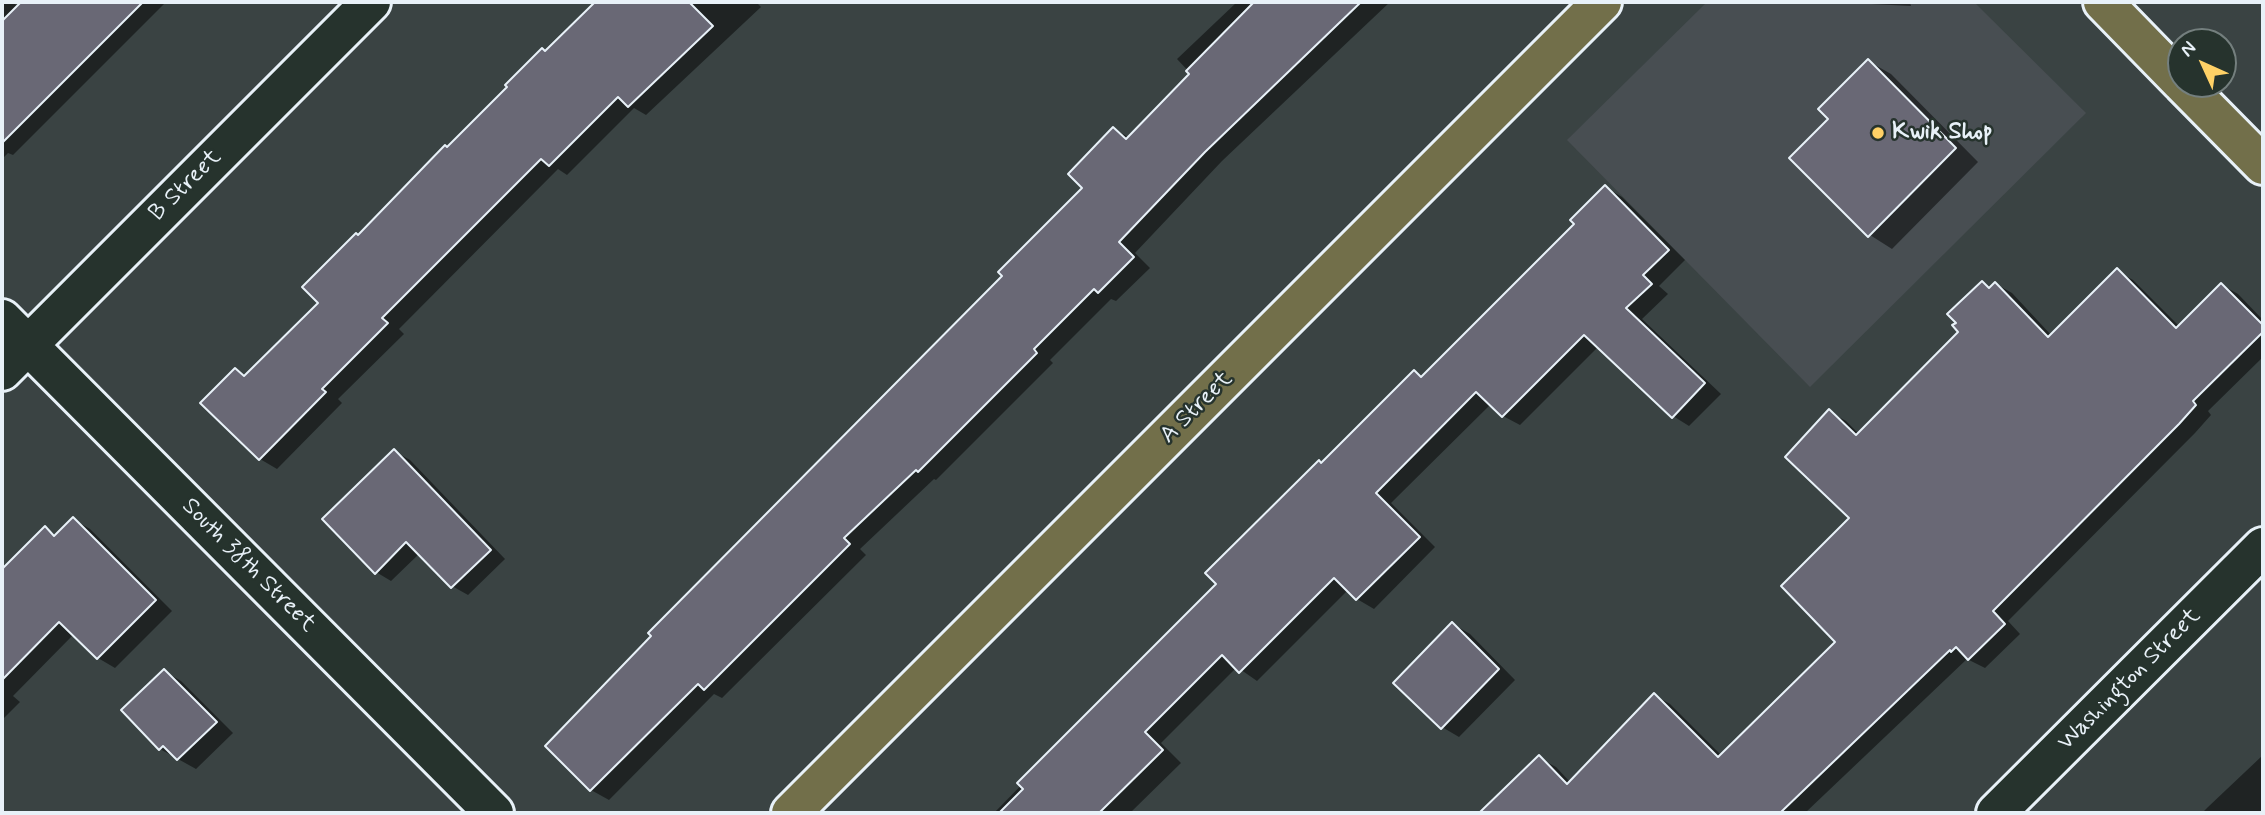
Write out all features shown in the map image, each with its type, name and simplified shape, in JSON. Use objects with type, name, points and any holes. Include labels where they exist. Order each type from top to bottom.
[{"type":"main road","name":"A Street","points":[[791,813],[1602,2]]},
{"type":"main road","points":[[2102,2],[2167,68]]},
{"type":"main road","points":[[2197,98],[2263,164]]},
{"type":"street","name":"B Street","points":[[10,345],[371,2]]},
{"type":"street","name":"South 38th Street","points":[[10,345],[494,813]]},
{"type":"street","name":"Washington Street","points":[[1996,813],[2263,547]]},
{"type":"shaded area","points":[[1707,2],[1974,2],[2086,113],[1810,387],[1567,140]]},
{"type":"building","points":[[21,2],[143,2],[2,143],[2,21]]},
{"type":"building","points":[[595,2],[689,2],[713,26],[628,107],[618,97],[549,166],[541,159],[382,318],[388,323],[322,389],[326,392],[259,460],[200,403],[235,368],[244,376],[318,303],[302,287],[356,233],[358,235],[445,145],[447,147],[542,48],[545,51]]},
{"type":"building","points":[[1254,2],[1361,2],[1205,152],[1119,242],[1134,257],[1098,293],[1094,289],[1034,349],[1037,353],[918,472],[916,470],[844,538],[850,544],[704,690],[698,684],[590,791],[545,746],[651,636],[648,633],[1002,276],[998,272],[1082,188],[1068,174],[1113,127],[1126,139],[1189,74],[1186,71]]},
{"type":"building","name":"Kwik Shop","points":[[1868,59],[1956,148],[1868,237],[1789,158],[1828,119],[1818,109]]},
{"type":"building","points":[[1605,185],[1669,250],[1643,275],[1652,284],[1626,308],[1705,383],[1672,418],[1584,335],[1502,417],[1476,392],[1376,493],[1420,537],[1356,600],[1334,578],[1239,673],[1222,655],[1145,732],[1163,750],[1099,813],[999,813],[1023,789],[1017,783],[1216,584],[1205,573],[1414,370],[1421,377],[1574,224],[1570,220]]},
{"type":"building","points":[[2117,268],[2176,328],[2221,283],[2263,325],[2263,332],[2193,401],[2196,405],[2179,424],[1993,611],[2005,624],[1968,660],[1956,647],[1951,652],[1950,650],[1780,813],[1479,813],[1539,755],[1567,784],[1654,693],[1718,757],[1835,642],[1781,586],[1849,518],[1785,457],[1829,409],[1856,435],[1958,332],[1952,325],[1956,323],[1947,314],[1982,281],[1989,288],[1995,282],[2048,337]]},
{"type":"building","points":[[394,449],[491,550],[451,588],[406,542],[375,574],[322,519]]},
{"type":"building","points":[[73,517],[156,600],[97,659],[59,622],[2,680],[2,569],[45,526],[54,536]]},
{"type":"building","points":[[1452,622],[1499,669],[1441,729],[1393,683]]},
{"type":"building","points":[[164,669],[217,722],[177,760],[163,746],[159,750],[121,710]]},
{"type":"place","name":"Kwik Shop","points":[[1878,133]]}]
